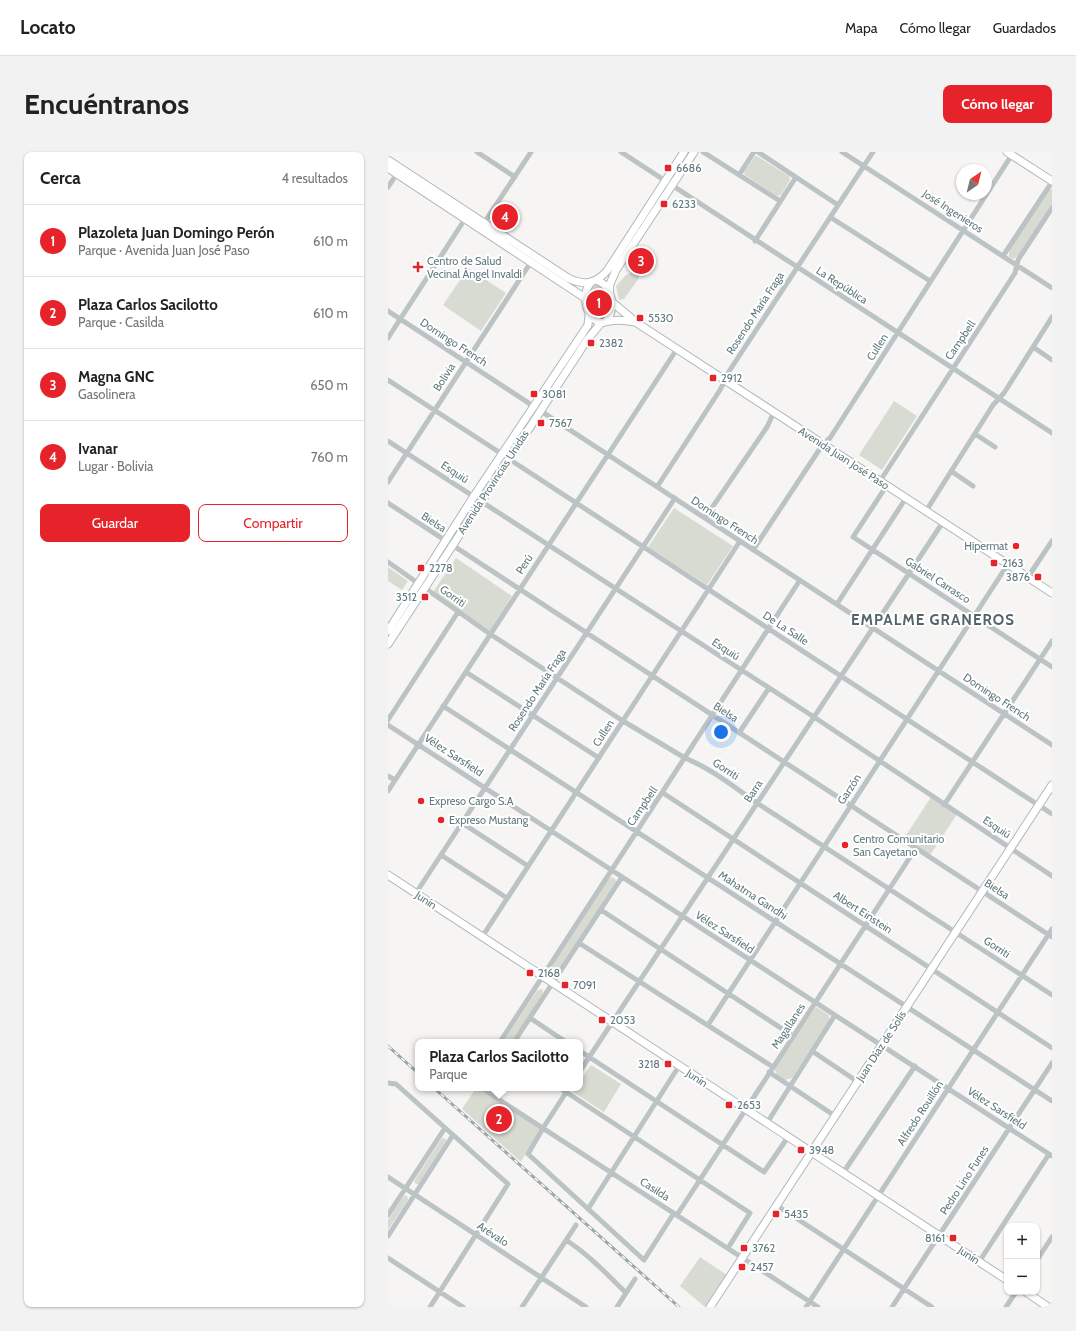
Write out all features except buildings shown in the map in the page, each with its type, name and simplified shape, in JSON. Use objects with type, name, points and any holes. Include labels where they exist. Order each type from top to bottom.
[{"type":"main road","points":[[469,217],[484,223],[568,278],[583,284],[593,281],[602,277],[607,271],[684,152]]},
{"type":"main road","points":[[609,292],[610,284],[616,270],[694,152]]},
{"type":"main road","points":[[1010,153],[1052,182]]},
{"type":"main road","points":[[388,160],[398,171],[469,217],[531,262],[585,298]]},
{"type":"main road","points":[[388,168],[398,171]]},
{"type":"main road","points":[[593,281],[604,284],[609,292],[612,302],[611,315],[604,321],[593,319],[589,315],[585,298],[586,290],[593,281]]},
{"type":"main road","name":"Avenida Juan José Paso","points":[[612,302],[637,323],[1052,593]]},
{"type":"main road","name":"Avenida Provincias Unidas","points":[[388,644],[422,586],[445,541],[588,325],[589,315]]},
{"type":"main road","name":"Avenida Juan José Paso","points":[[604,321],[618,320],[637,323]]},
{"type":"main road","name":"Avenida Provincias Unidas","points":[[388,631],[452,545],[587,340],[604,321]]},
{"type":"main road","name":"Juan Díaz de Solís","points":[[710,1307],[1052,785]]},
{"type":"main road","name":"Junín","points":[[388,875],[1004,1278]]},
{"type":"main road","points":[[1030,1295],[1048,1307]]},
{"type":"street","points":[[477,152],[515,177]]},
{"type":"street","points":[[484,223],[531,152]]},
{"type":"street","name":"La República","points":[[621,152],[1052,434]]},
{"type":"street","points":[[703,152],[780,201]]},
{"type":"street","points":[[740,175],[754,152]]},
{"type":"street","points":[[758,152],[838,205]]},
{"type":"street","name":"José Ingenieros","points":[[842,152],[1052,288]]},
{"type":"street","name":"Rosendo María Fraga","points":[[657,487],[720,390],[724,379],[873,152]]},
{"type":"street","name":"Cullen","points":[[753,550],[823,444],[830,438],[898,333],[964,230],[1010,153]]},
{"type":"street","points":[[388,187],[398,171]]},
{"type":"street","points":[[755,241],[796,177]]},
{"type":"street","points":[[1003,256],[1052,182]]},
{"type":"street","name":"Campbell","points":[[880,481],[1015,273],[1018,260],[1052,208]]},
{"type":"street","points":[[388,338],[469,217]]},
{"type":"street","points":[[830,217],[930,281]]},
{"type":"street","name":"Bolivia","points":[[388,482],[531,262]]},
{"type":"street","name":"Domingo French","points":[[388,311],[1052,745]]},
{"type":"street","points":[[926,511],[1052,317]]},
{"type":"street","points":[[1032,347],[1052,360]]},
{"type":"street","name":"Perú","points":[[388,791],[677,349]]},
{"type":"street","points":[[388,380],[502,454]]},
{"type":"street","points":[[705,518],[767,427],[774,412]]},
{"type":"street","points":[[975,434],[995,447]]},
{"type":"street","name":"Esquiú","points":[[388,441],[769,688],[1052,876]]},
{"type":"street","name":"De La Salle","points":[[509,459],[1052,814]]},
{"type":"street","points":[[951,471],[973,486]]},
{"type":"street","name":"Gabriel Carrasco","points":[[887,485],[853,537],[1052,667]]},
{"type":"street","name":"Rosendo María Fraga","points":[[416,893],[675,498]]},
{"type":"street","points":[[837,604],[906,498]]},
{"type":"street","name":"Bielsa","points":[[388,503],[1050,936]]},
{"type":"street","name":"Barra","points":[[583,1066],[943,522]]},
{"type":"street","name":"Cullen","points":[[482,936],[740,541]]},
{"type":"street","points":[[1028,577],[1052,541]]},
{"type":"street","name":"Gorriti","points":[[388,562],[490,634],[557,678],[623,721],[685,758],[714,773],[757,803],[1052,995]]},
{"type":"street","name":"Garzón","points":[[708,1025],[1008,564]]},
{"type":"street","name":"Campbell","points":[[502,1039],[800,580]]},
{"type":"street","points":[[388,720],[458,612]]},
{"type":"street","points":[[944,805],[1052,641]]},
{"type":"street","points":[[466,672],[599,758]]},
{"type":"street","points":[[739,733],[769,688]]},
{"type":"street","name":"Mahatma Gandhi","points":[[443,706],[1052,1101]]},
{"type":"street","name":"Vélez Sarsfield","points":[[388,725],[1051,1155]]},
{"type":"street","points":[[388,776],[395,780]]},
{"type":"street","name":"Albert Einstein","points":[[663,793],[1052,1048]]},
{"type":"street","points":[[462,823],[528,866]]},
{"type":"street","name":"Magallanes","points":[[588,1209],[644,1260],[746,1109],[916,848]]},
{"type":"street","points":[[441,855],[507,898]]},
{"type":"street","points":[[516,1039],[622,877]]},
{"type":"street","points":[[601,910],[793,1036]]},
{"type":"street","name":"Alfredo Rouillón","points":[[806,1307],[1022,975],[1050,936],[1052,929]]},
{"type":"street","points":[[579,943],[773,1067]]},
{"type":"street","points":[[766,1123],[836,1015]]},
{"type":"street","points":[[530,1018],[562,1039]]},
{"type":"street","points":[[812,1051],[858,1082]]},
{"type":"street","points":[[583,1053],[764,1172],[788,1137]]},
{"type":"street","name":"Pedro Lino Funes","points":[[892,1307],[1052,1064]]},
{"type":"street","points":[[567,1091],[528,1154],[588,1209],[679,1066]]},
{"type":"street","points":[[843,1173],[915,1066]]},
{"type":"street","points":[[769,1072],[835,1116]]},
{"type":"street","points":[[388,1082],[396,1084],[508,1184],[430,1307]]},
{"type":"street","name":"Casilda","points":[[486,1091],[818,1307]]},
{"type":"street","points":[[569,1091],[634,1137],[750,1213],[728,1248]]},
{"type":"street","points":[[388,1216],[445,1128]]},
{"type":"street","points":[[388,1236],[453,1135]]},
{"type":"street","points":[[979,1262],[1051,1155]]},
{"type":"street","name":"Arévalo","points":[[388,1177],[586,1307]]},
{"type":"street","points":[[776,1206],[932,1307]]},
{"type":"street","points":[[522,1307],[576,1225]]},
{"type":"street","points":[[1038,1259],[1052,1237]]},
{"type":"street","points":[[566,1240],[597,1264],[626,1293]]},
{"type":"street","points":[[388,1258],[463,1307]]},
{"type":"street","points":[[617,1307],[635,1279]]},
{"type":"street","points":[[1006,1307],[1014,1295]]},
{"type":"shaded area","points":[[755,156],[789,176],[790,180],[781,195],[777,196],[745,175],[744,172]]},
{"type":"shaded area","points":[[1052,189],[1052,205],[1018,256],[1014,259],[1009,257],[1009,251],[1049,190]]},
{"type":"shaded area","points":[[468,268],[506,293],[481,331],[443,305]]},
{"type":"shaded area","points":[[636,272],[639,275],[639,278],[624,299],[619,300],[616,286],[626,275]]},
{"type":"shaded area","points":[[593,284],[597,284],[606,292],[609,308],[605,318],[601,319],[592,313],[589,298]]},
{"type":"shaded area","points":[[894,401],[917,416],[882,470],[859,455]]},
{"type":"shaded area","points":[[674,508],[733,546],[707,585],[648,547]]},
{"type":"shaded area","points":[[456,558],[512,596],[490,631],[433,592]]},
{"type":"shaded area","points":[[388,567],[408,581],[402,590],[388,581]]},
{"type":"shaded area","points":[[931,797],[957,814],[929,857],[903,840]]},
{"type":"shaded area","points":[[612,877],[616,880],[616,882],[557,973],[552,973],[551,968],[608,879]]},
{"type":"shaded area","points":[[538,990],[543,990],[542,995],[514,1039],[505,1039],[536,992]]},
{"type":"shaded area","points":[[816,1007],[829,1015],[829,1021],[792,1078],[785,1080],[777,1075],[774,1068]]},
{"type":"shaded area","points":[[591,1065],[621,1084],[604,1112],[573,1092],[583,1091],[583,1077]]},
{"type":"shaded area","points":[[474,1091],[481,1091],[540,1128],[521,1162],[462,1109]]},
{"type":"shaded area","points":[[442,1138],[446,1139],[446,1141],[419,1184],[416,1184],[414,1181]]},
{"type":"shaded area","points":[[406,1195],[408,1200],[388,1230],[388,1220],[403,1197]]},
{"type":"shaded area","points":[[700,1257],[727,1275],[705,1307],[680,1286]]},
{"type":"railway","points":[[388,1046],[415,1070]]},
{"type":"railway","points":[[437,1091],[679,1307]]},
{"type":"place","name":"6686","points":[[668,168]]},
{"type":"place","name":"6233","points":[[664,204]]},
{"type":"place","name":"Ivanar","points":[[505,217]]},
{"type":"place","name":"Magna GNC","points":[[641,261]]},
{"type":"place","name":"Centro de Salud Vecinal Ángel Invaldi","points":[[418,267]]},
{"type":"place","name":"Plazoleta Juan Domingo Perón","points":[[599,303]]},
{"type":"place","name":"5530","points":[[640,318]]},
{"type":"place","name":"2382","points":[[591,343]]},
{"type":"place","name":"2912","points":[[713,378]]},
{"type":"place","name":"3081","points":[[534,394]]},
{"type":"place","name":"7567","points":[[541,423]]},
{"type":"place","name":"Hipermat","points":[[1016,546]]},
{"type":"place","name":"2163","points":[[994,563]]},
{"type":"place","name":"2278","points":[[421,568]]},
{"type":"place","name":"3876","points":[[1038,577]]},
{"type":"place","name":"3512","points":[[425,597]]},
{"type":"place","name":"Expreso Cargo S.A","points":[[421,801]]},
{"type":"place","name":"Expreso Mustang","points":[[441,820]]},
{"type":"place","name":"Centro Comunitario San Cayetano","points":[[845,845]]},
{"type":"place","name":"2168","points":[[530,973]]},
{"type":"place","name":"7091","points":[[565,985]]},
{"type":"place","name":"2053","points":[[602,1020]]},
{"type":"place","name":"3218","points":[[668,1064]]},
{"type":"place","name":"2653","points":[[729,1105]]},
{"type":"place","name":"Plaza Carlos Sacilotto","points":[[499,1119]]},
{"type":"place","name":"3948","points":[[801,1150]]},
{"type":"place","name":"5435","points":[[776,1214]]},
{"type":"place","name":"8161","points":[[953,1238]]},
{"type":"place","name":"3762","points":[[744,1248]]},
{"type":"place","name":"2457","points":[[742,1267]]},
{"type":"district","name":"EMPALME GRANEROS","points":[[933,620]]}]
